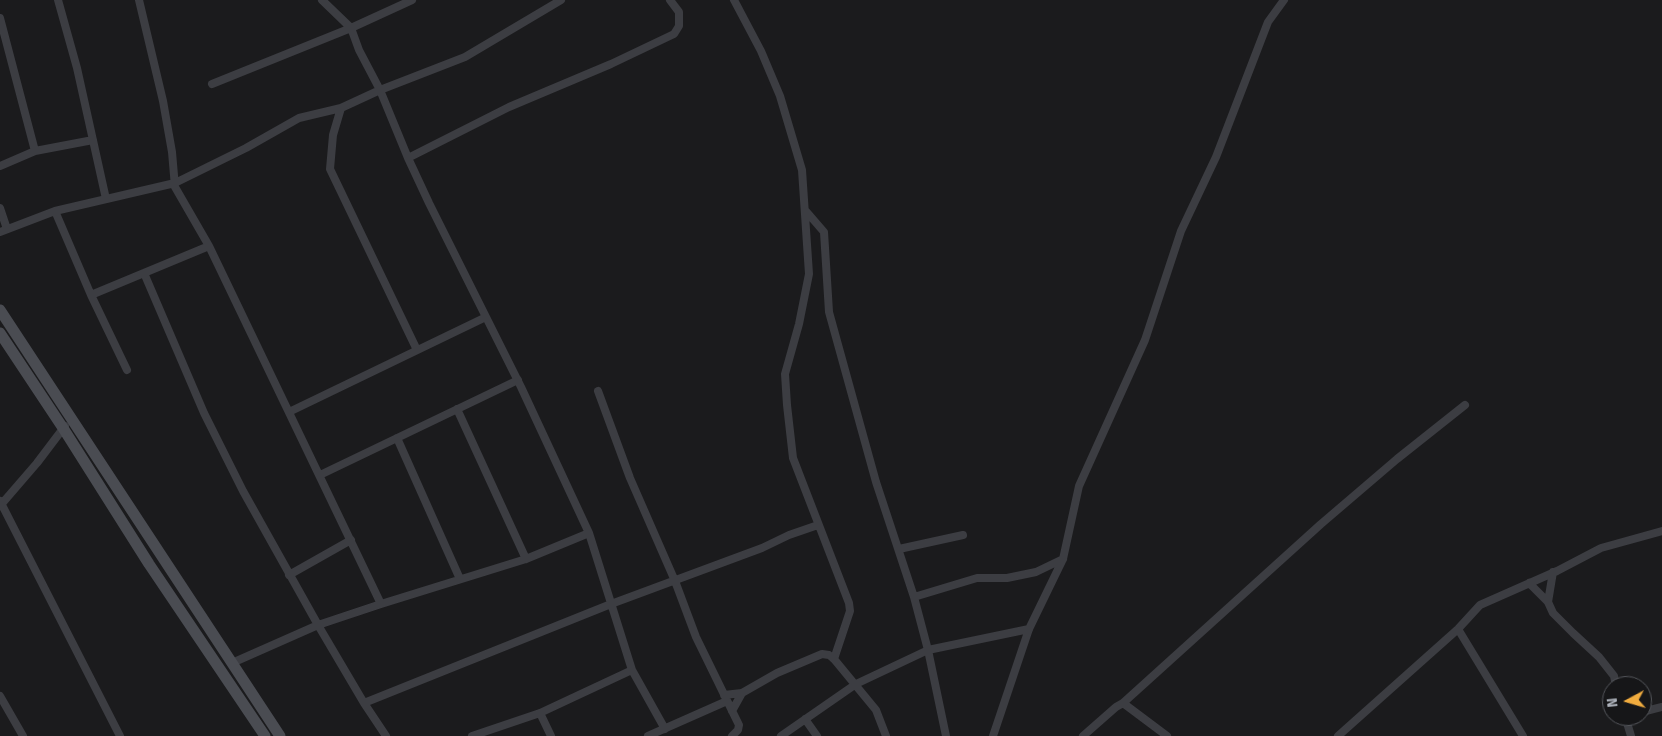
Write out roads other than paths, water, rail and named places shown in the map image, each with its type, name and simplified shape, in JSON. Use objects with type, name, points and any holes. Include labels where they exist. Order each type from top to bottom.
[{"type":"main road","points":[[0,310],[280,736]]},
{"type":"main road","points":[[0,333],[149,564],[264,736]]},
{"type":"street","points":[[58,0],[77,68],[106,198]]},
{"type":"street","points":[[139,0],[163,101],[172,152],[175,188],[209,246],[380,604]]},
{"type":"street","points":[[322,0],[351,28],[359,50],[380,90],[408,158],[518,380],[589,533],[632,670],[665,729]]},
{"type":"street","points":[[212,84],[351,28],[412,0]]},
{"type":"street","points":[[0,208],[4,230],[55,211],[175,183],[246,148],[300,118],[341,108],[380,90],[465,57],[561,0]]},
{"type":"street","points":[[408,158],[509,107],[610,64],[674,34],[679,26],[680,12],[670,0]]},
{"type":"street","points":[[734,0],[761,51],[780,96],[802,170],[809,274],[799,324],[785,374],[787,405],[792,458],[849,603],[850,611],[834,659]]},
{"type":"street","points":[[993,736],[1029,629],[1063,559],[1079,486],[1145,340],[1181,231],[1216,156],[1268,22],[1284,0]]},
{"type":"street","points":[[0,18],[35,152]]},
{"type":"street","points":[[341,108],[333,135],[330,169],[418,350]]},
{"type":"street","points":[[0,166],[35,152],[93,140]]},
{"type":"street","points":[[805,210],[824,232],[829,312],[876,482],[914,597],[928,650],[946,736]]},
{"type":"street","points":[[55,211],[91,295],[127,370]]},
{"type":"street","points":[[91,295],[209,246]]},
{"type":"street","points":[[144,273],[204,414],[243,491],[318,625],[364,703],[386,736]]},
{"type":"street","points":[[289,412],[486,317]]},
{"type":"street","points":[[320,475],[518,380]]},
{"type":"street","points":[[598,391],[630,478],[675,580],[696,637],[739,725],[738,730],[732,736]]},
{"type":"street","points":[[1084,736],[1314,530],[1397,459],[1465,405]]},
{"type":"street","points":[[456,409],[526,559]]},
{"type":"street","points":[[74,421],[63,428],[37,463],[1,504],[120,736]]},
{"type":"street","points":[[396,438],[460,579]]},
{"type":"street","points":[[364,703],[611,604],[762,548],[789,535],[818,525]]},
{"type":"street","points":[[1338,736],[1458,629],[1480,605],[1601,548],[1662,531]]},
{"type":"street","points":[[232,663],[318,625],[526,559],[589,533]]},
{"type":"street","points":[[899,549],[963,535]]},
{"type":"street","points":[[289,575],[350,540]]},
{"type":"street","points":[[914,597],[977,578],[1007,578],[1036,572],[1063,559]]},
{"type":"street","points":[[1548,602],[1553,572]]},
{"type":"street","points":[[1529,583],[1548,602],[1554,613],[1572,633],[1599,657],[1614,676]]},
{"type":"street","points":[[781,736],[856,684],[928,650],[1029,629]]},
{"type":"street","points":[[1458,629],[1523,736]]},
{"type":"street","points":[[648,736],[726,698],[742,693],[777,673],[822,654],[829,654],[876,710],[886,736]]},
{"type":"street","points":[[472,736],[540,713],[632,670]]},
{"type":"street","points":[[732,711],[742,693]]},
{"type":"street","points":[[0,696],[23,736]]},
{"type":"street","points":[[1123,703],[1167,736]]},
{"type":"street","points":[[540,713],[550,736]]},
{"type":"street","points":[[805,719],[817,736]]}]
